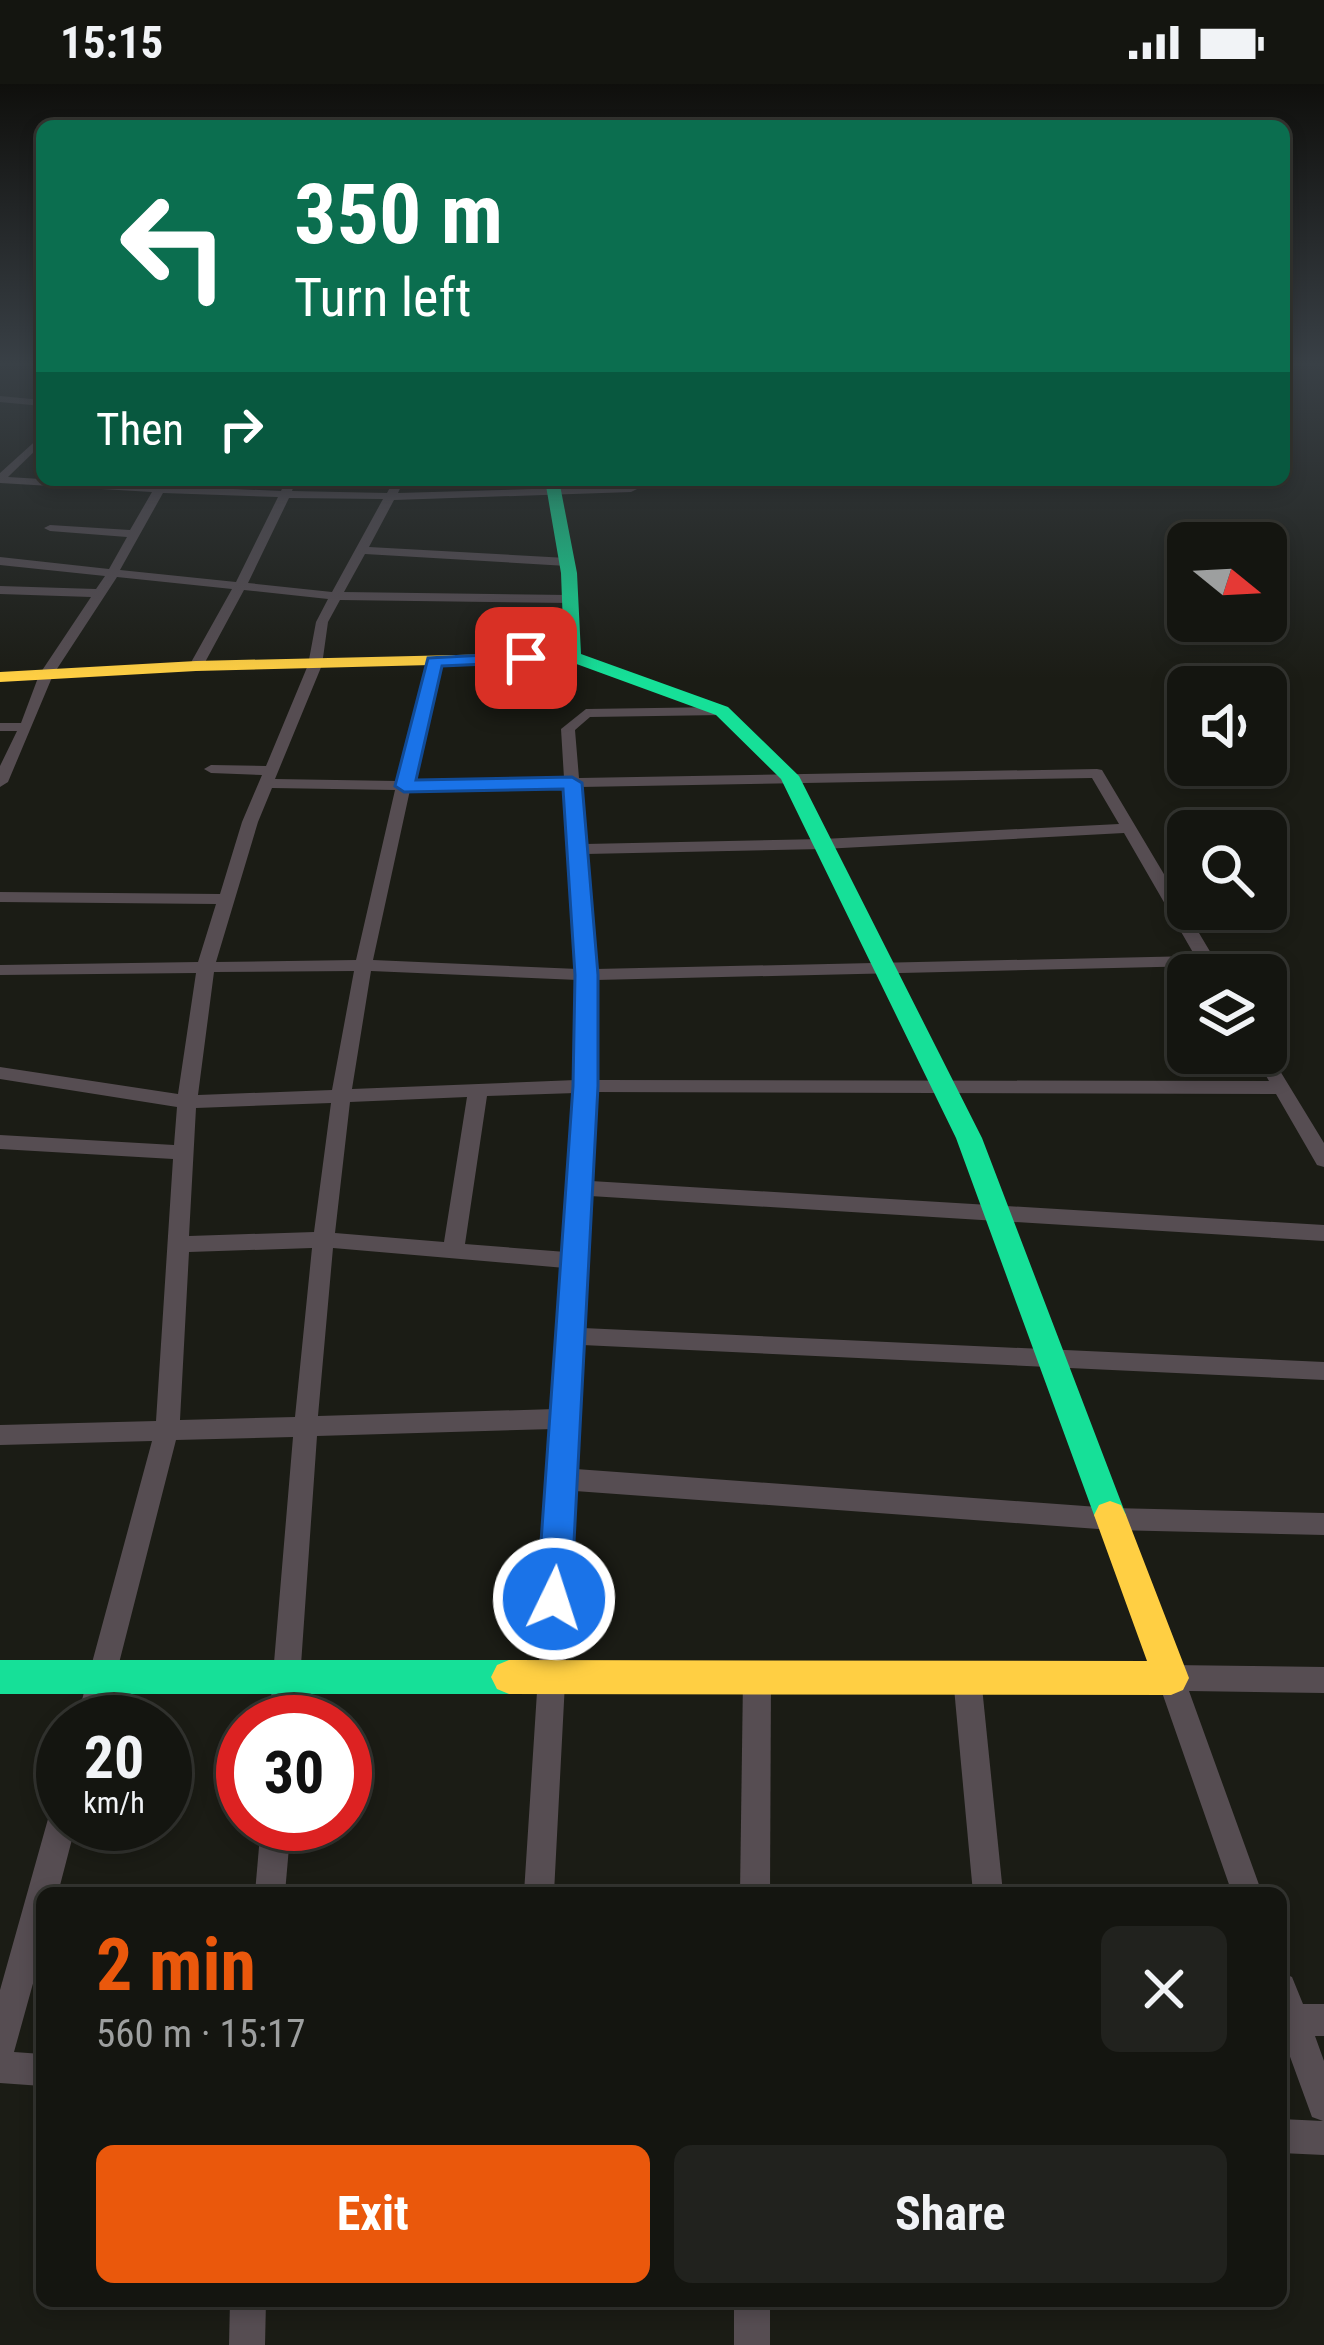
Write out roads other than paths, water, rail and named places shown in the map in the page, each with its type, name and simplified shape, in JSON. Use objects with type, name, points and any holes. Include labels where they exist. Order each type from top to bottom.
[{"type":"street","points":[[0,479],[36,480]]},
{"type":"street","points":[[0,782],[46,675],[113,574],[160,486]]},
{"type":"street","points":[[196,666],[289,486],[393,495],[554,487],[631,489]]},
{"type":"street","points":[[98,1695],[167,1430],[187,1102],[206,965],[268,777],[315,665],[322,622],[397,486]]},
{"type":"street","points":[[554,487],[567,562],[573,657]]},
{"type":"street","points":[[50,527],[134,534]]},
{"type":"street","points":[[360,550],[567,562]]},
{"type":"street","points":[[0,560],[333,596],[570,599]]},
{"type":"street","points":[[0,590],[99,593]]},
{"type":"street","points":[[0,677],[196,666],[573,657],[722,711],[789,776],[998,1210],[1245,1887]]},
{"type":"street","points":[[285,1695],[302,1424],[340,1097],[363,965],[434,661]]},
{"type":"street","points":[[539,1887],[586,1086],[586,975],[568,729],[586,713],[722,711]]},
{"type":"street","points":[[0,727],[26,727]]},
{"type":"street","points":[[211,769],[404,786],[1097,773],[1203,954]]},
{"type":"street","points":[[577,849],[823,844],[1131,828]]},
{"type":"street","points":[[0,896],[224,899]]},
{"type":"street","points":[[0,970],[363,965],[586,975],[884,967],[1167,968]]},
{"type":"street","points":[[0,1073],[187,1102],[586,1086],[1283,1088]]},
{"type":"street","points":[[1275,1074],[1324,1160]]},
{"type":"street","points":[[453,1251],[478,1091]]},
{"type":"street","points":[[0,1142],[185,1153]]},
{"type":"street","points":[[580,1188],[1324,1233]]},
{"type":"street","points":[[179,1244],[327,1240],[575,1261]]},
{"type":"street","points":[[573,1336],[1324,1371]]},
{"type":"street","points":[[0,1435],[565,1418]]},
{"type":"street","points":[[562,1479],[1112,1519],[1324,1524]]},
{"type":"street","points":[[0,1677],[1324,1679]]},
{"type":"street","points":[[967,1677],[987,1887]]},
{"type":"street","points":[[755,1887],[757,1679]]},
{"type":"street","points":[[44,1887],[54,1851]]},
{"type":"street","points":[[270,1887],[273,1851]]},
{"type":"street","points":[[0,2047],[36,1916]]},
{"type":"street","points":[[1299,2009],[1324,2105]]},
{"type":"street","points":[[0,2067],[36,2070]]},
{"type":"street","points":[[1287,2136],[1324,2138]]},
{"type":"street","points":[[247,2345],[248,2307]]},
{"type":"street","points":[[752,2307],[752,2345]]}]
